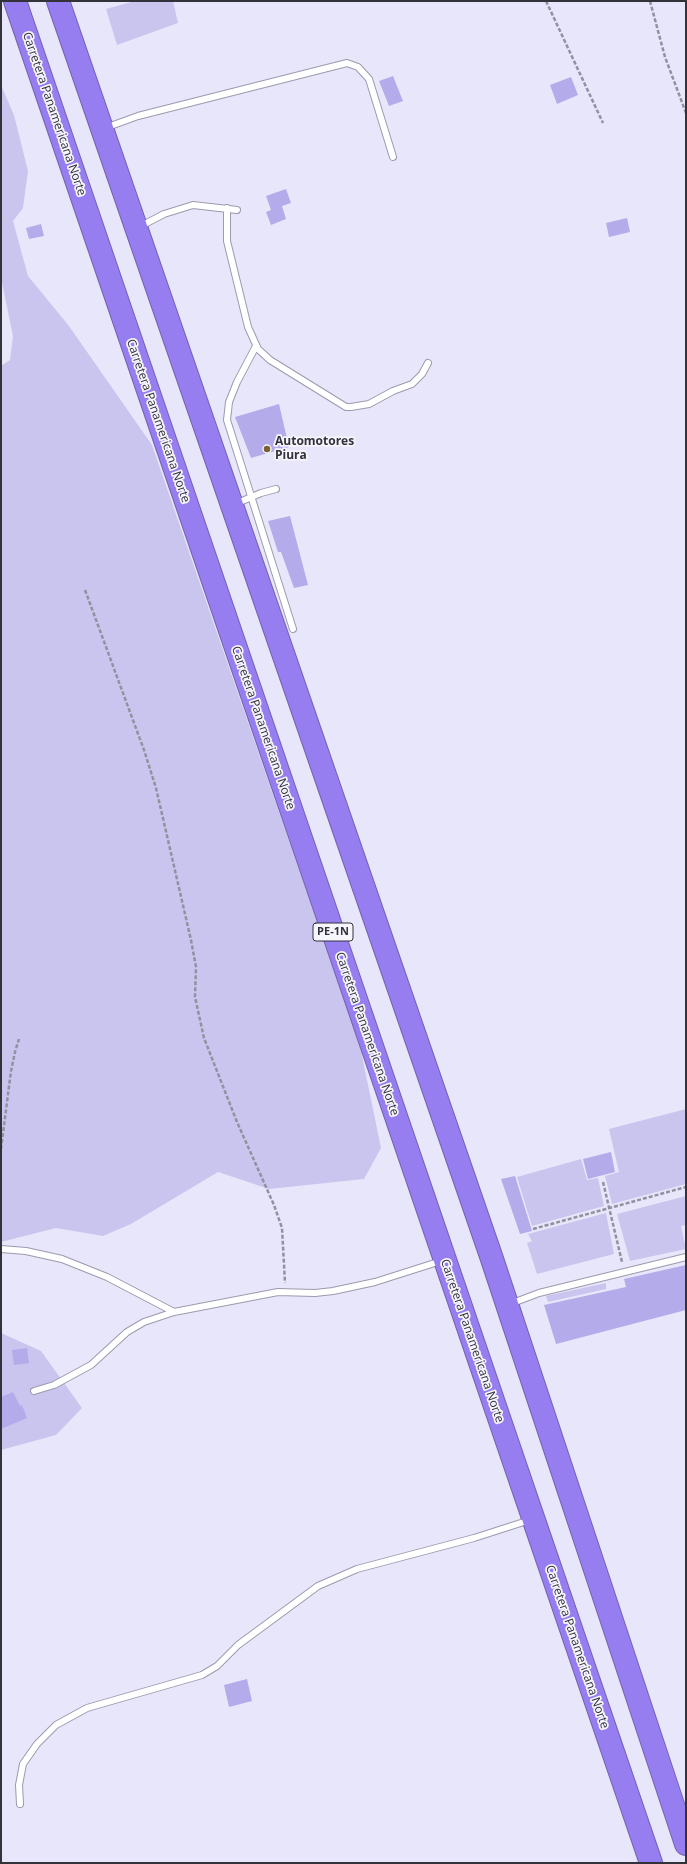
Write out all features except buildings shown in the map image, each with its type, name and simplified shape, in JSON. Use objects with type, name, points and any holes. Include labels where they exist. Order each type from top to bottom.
[{"type":"highway","name":"Carretera Panamericana Norte","points":[[15,1],[651,1863]]},
{"type":"highway","points":[[58,1],[136,228],[241,501],[686,1844]]},
{"type":"lane","points":[[102,129],[138,116],[347,63],[358,67],[369,79],[393,157]]},
{"type":"lane","points":[[136,228],[164,214],[193,205],[237,210]]},
{"type":"lane","points":[[226,208],[227,241],[248,327],[256,346],[270,360],[346,407],[351,408],[369,404],[393,391],[412,384],[428,364]]},
{"type":"lane","points":[[256,346],[237,382],[229,402],[227,420],[241,501],[292,629]]},
{"type":"lane","points":[[241,501],[276,489]]},
{"type":"lane","points":[[1,1249],[26,1251],[62,1260],[107,1277],[174,1312]]},
{"type":"lane","points":[[507,1305],[539,1293],[686,1257]]},
{"type":"lane","points":[[34,1391],[54,1385],[91,1365],[127,1332],[144,1322],[174,1312],[262,1294],[285,1292],[315,1293],[333,1291],[375,1282],[444,1260]]},
{"type":"lane","points":[[20,1804],[19,1786],[23,1764],[37,1744],[56,1725],[87,1708],[202,1674],[217,1666],[238,1645],[318,1586],[357,1569],[474,1538],[534,1519]]},
{"type":"path","points":[[546,1],[602,123]]},
{"type":"path","points":[[650,1],[665,57],[686,113]]},
{"type":"path","points":[[84,590],[144,750],[156,788],[192,940],[196,967],[195,997],[204,1038],[274,1205],[282,1228],[285,1292]]},
{"type":"path","points":[[1,1149],[14,1052],[19,1039]]},
{"type":"path","points":[[603,1182],[624,1272]]},
{"type":"path","points":[[533,1229],[686,1187]]},
{"type":"shaded area","points":[[135,1],[173,1],[178,23],[117,45],[106,9]]},
{"type":"shaded area","points":[[1,85],[14,115],[28,171],[23,208],[13,221],[28,276],[69,326],[152,445],[360,1046],[381,1148],[364,1179],[269,1189],[218,1172],[131,1224],[103,1236],[56,1228],[1,1242],[1,366],[10,360],[13,336],[1,278]]},
{"type":"shaded area","points":[[686,1109],[686,1184],[612,1204],[605,1176],[619,1172],[609,1129]]},
{"type":"shaded area","points":[[581,1159],[587,1180],[598,1178],[604,1206],[532,1226],[517,1177]]},
{"type":"shaded area","points":[[686,1196],[686,1225],[681,1226],[686,1249],[630,1261],[617,1214]]},
{"type":"shaded area","points":[[606,1213],[614,1254],[537,1274],[527,1243],[532,1241],[528,1234]]},
{"type":"shaded area","points":[[606,1283],[606,1289],[548,1302],[546,1296]]},
{"type":"shaded area","points":[[1,1333],[41,1351],[82,1408],[56,1435],[1,1450]]},
{"type":"place","name":"Automotores Piura","points":[[267,449]]}]
